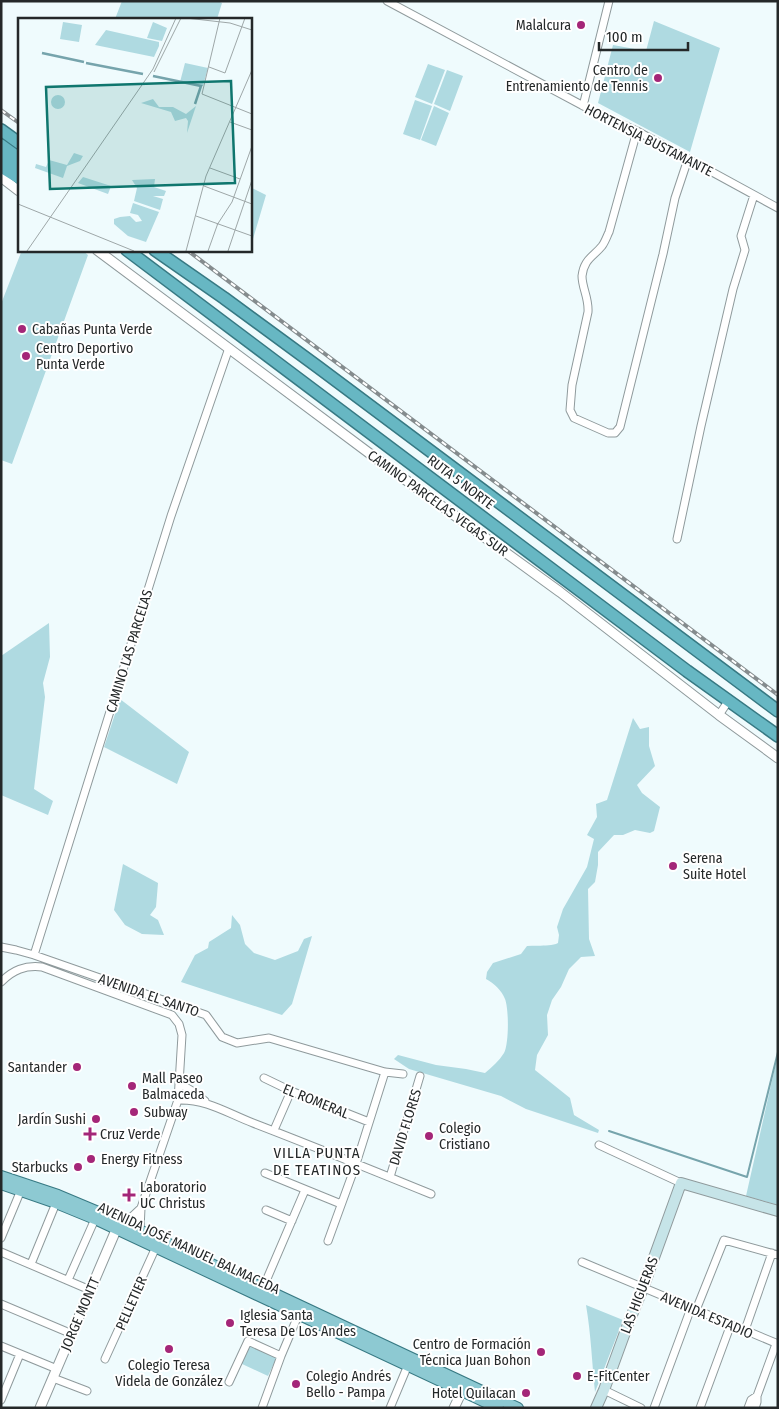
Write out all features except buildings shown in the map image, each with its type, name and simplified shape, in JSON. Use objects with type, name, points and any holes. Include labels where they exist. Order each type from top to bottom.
[{"type":"highway","points":[[1,130],[18,142]]},
{"type":"highway","points":[[1,145],[18,157]]},
{"type":"highway","points":[[1,157],[18,169]]},
{"type":"highway","points":[[1,167],[18,177]]},
{"type":"highway","name":"RUTA 5 NORTE","points":[[128,251],[688,671],[778,736]]},
{"type":"highway","name":"RUTA 5 NORTE","points":[[156,251],[224,298],[778,711]]},
{"type":"highway","points":[[166,251],[224,298]]},
{"type":"main road","name":"AVENIDA JOSÉ MANUEL BALMACEDA","points":[[1,1176],[58,1195],[120,1224],[156,1247],[300,1310],[502,1405]]},
{"type":"main road","points":[[681,1183],[778,1211]]},
{"type":"main road","name":"LAS HIGUERAS","points":[[596,1408],[626,1327],[643,1288],[681,1183]]},
{"type":"main road","name":"AVENIDA JOSÉ MANUEL BALMACEDA","points":[[1,1184],[95,1219],[140,1230],[264,1288],[300,1310],[462,1391],[502,1405],[518,1408]]},
{"type":"street","points":[[583,106],[609,1]]},
{"type":"street","name":"HORTENSIA BUSTAMANTE","points":[[390,2],[583,106],[637,131],[778,208]]},
{"type":"street","points":[[637,131],[609,232],[602,246],[586,262],[582,274],[588,302],[588,312],[572,385],[570,410],[574,418],[608,433],[616,433],[620,427],[664,254],[675,198],[688,159]]},
{"type":"street","points":[[1,178],[18,190]]},
{"type":"street","points":[[677,539],[701,426],[744,250],[741,236],[754,195]]},
{"type":"street","name":"CAMINO PARCELAS VEGAS SUR","points":[[98,251],[560,592],[719,715],[778,758]]},
{"type":"street","name":"CAMINO LAS PARCELAS","points":[[34,955],[171,516],[229,348]]},
{"type":"street","points":[[719,715],[729,700]]},
{"type":"street","name":"AVENIDA EL SANTO","points":[[1,947],[34,955],[206,1015],[222,1037],[237,1043],[269,1038],[385,1072],[403,1074]]},
{"type":"street","points":[[1,982],[12,972],[23,967],[42,968],[172,1015],[179,1024],[182,1035],[178,1100],[141,1208],[140,1230]]},
{"type":"street","points":[[328,1241],[356,1164],[385,1072]]},
{"type":"street","name":"DAVID FLORES","points":[[390,1177],[420,1076]]},
{"type":"street","name":"EL ROMERAL","points":[[264,1078],[290,1091],[369,1122]]},
{"type":"street","points":[[179,1083],[208,1103]]},
{"type":"street","points":[[274,1130],[290,1091]]},
{"type":"street","points":[[178,1100],[208,1103],[253,1123],[431,1194]]},
{"type":"street","points":[[599,1145],[681,1183]]},
{"type":"street","points":[[265,1173],[341,1204]]},
{"type":"street","points":[[1,1238],[21,1190]]},
{"type":"street","points":[[264,1288],[304,1190]]},
{"type":"street","points":[[31,1264],[56,1203]]},
{"type":"street","points":[[120,1224],[141,1208]]},
{"type":"street","points":[[266,1210],[292,1221]]},
{"type":"street","points":[[68,1280],[95,1219]]},
{"type":"street","name":"JORGE MONTT","points":[[40,1408],[120,1224]]},
{"type":"street","points":[[654,1408],[724,1240],[775,1254],[745,1330]]},
{"type":"street","name":"PELLETIER","points":[[105,1359],[156,1247]]},
{"type":"street","points":[[1,1252],[90,1290]]},
{"type":"street","name":"AVENIDA ESTADIO","points":[[582,1262],[777,1344]]},
{"type":"street","points":[[1,1304],[72,1334]]},
{"type":"street","points":[[262,1408],[300,1310]]},
{"type":"street","points":[[700,1408],[731,1324]]},
{"type":"street","points":[[230,1382],[248,1341],[281,1356]]},
{"type":"street","points":[[755,1408],[757,1396],[777,1344]]},
{"type":"street","points":[[1,1346],[20,1354],[87,1391]]},
{"type":"street","points":[[2,1397],[20,1354]]},
{"type":"street","points":[[390,1408],[408,1365]]},
{"type":"street","points":[[604,1390],[641,1408]]},
{"type":"street","points":[[454,1408],[462,1391]]},
{"type":"street","points":[[748,1408],[751,1400],[757,1396]]},
{"type":"shaded area","points":[[122,1],[218,1],[222,3],[217,18],[115,18]]},
{"type":"shaded area","name":"Centro de Entrenamiento de Tennis","points":[[654,21],[720,48],[690,152],[598,103],[613,45],[646,51]]},
{"type":"shaded area","points":[[428,64],[445,70],[432,104],[415,97]]},
{"type":"shaded area","points":[[447,70],[463,76],[450,111],[434,104]]},
{"type":"shaded area","points":[[415,100],[432,106],[420,140],[403,134]]},
{"type":"shaded area","points":[[434,106],[449,113],[436,146],[421,140]]},
{"type":"shaded area","points":[[251,188],[266,195],[251,246]]},
{"type":"shaded area","name":"Centro Deportivo Punta Verde","points":[[22,251],[83,251],[88,255],[12,464],[1,460],[1,304]]},
{"type":"shaded area","points":[[49,623],[50,657],[43,683],[45,697],[34,789],[53,801],[48,815],[1,795],[1,656]]},
{"type":"shaded area","points":[[120,699],[189,752],[177,784],[104,747]]},
{"type":"shaded area","points":[[633,718],[640,729],[649,727],[649,746],[655,766],[637,785],[642,793],[660,807],[654,831],[650,833],[635,830],[623,835],[614,835],[598,852],[595,882],[588,889],[589,939],[595,956],[581,957],[569,969],[561,987],[552,1000],[547,1015],[548,1035],[537,1055],[535,1070],[570,1098],[574,1115],[599,1130],[598,1133],[526,1109],[501,1096],[409,1069],[394,1059],[398,1055],[436,1065],[485,1073],[502,1056],[506,1049],[508,1035],[506,1004],[500,990],[486,979],[487,972],[493,963],[521,954],[527,946],[558,943],[557,927],[563,909],[587,867],[594,839],[587,835],[597,817],[596,804],[607,800]]},
{"type":"shaded area","points":[[123,864],[158,883],[156,907],[150,915],[158,920],[164,935],[142,934],[125,925],[114,910]]},
{"type":"shaded area","points":[[232,915],[240,925],[245,944],[254,953],[275,960],[298,951],[304,939],[312,936],[292,1004],[282,1015],[181,982],[195,955],[208,948],[209,942],[231,928]]},
{"type":"shaded area","points":[[778,1054],[778,1205],[746,1196]]},
{"type":"shaded area","points":[[586,1305],[623,1320],[595,1392],[590,1338]]},
{"type":"shaded area","points":[[249,1344],[277,1357],[268,1376],[240,1363]]},
{"type":"waterway","points":[[609,1131],[747,1177],[778,1052]]},
{"type":"railway","points":[[1,110],[18,122]]},
{"type":"railway","points":[[188,251],[778,695]]},
{"type":"place","name":"Malalcura","points":[[581,25]]},
{"type":"place","name":"Centro de Entrenamiento de Tennis","points":[[658,78]]},
{"type":"place","name":"Cabañas Punta Verde","points":[[22,329]]},
{"type":"place","name":"Centro Deportivo Punta Verde","points":[[26,356]]},
{"type":"place","name":"Serena Suite Hotel","points":[[673,866]]},
{"type":"place","name":"Santander","points":[[77,1067]]},
{"type":"place","name":"Mall Paseo Balmaceda","points":[[132,1086]]},
{"type":"place","name":"Subway","points":[[134,1112]]},
{"type":"place","name":"Jardín Sushi","points":[[96,1119]]},
{"type":"place","name":"Cruz Verde","points":[[90,1134]]},
{"type":"place","name":"Colegio Cristiano","points":[[429,1136]]},
{"type":"place","name":"Energy Fitness","points":[[91,1159]]},
{"type":"place","name":"Starbucks","points":[[78,1167]]},
{"type":"place","name":"Laboratorio UC Christus","points":[[129,1195]]},
{"type":"place","name":"Iglesia Santa Teresa De Los Andes","points":[[230,1323]]},
{"type":"place","name":"Colegio Teresa Videla de González","points":[[169,1349]]},
{"type":"place","name":"Centro de Formación Técnica Juan Bohon","points":[[541,1352]]},
{"type":"place","name":"E-FitCenter","points":[[577,1376]]},
{"type":"place","name":"Colegio Andrés Bello - Pampa","points":[[296,1384]]},
{"type":"place","name":"Hotel Quilacan","points":[[526,1393]]},
{"type":"district","name":"VILLA PUNTA DE TEATINOS","points":[[317,1162]]}]
